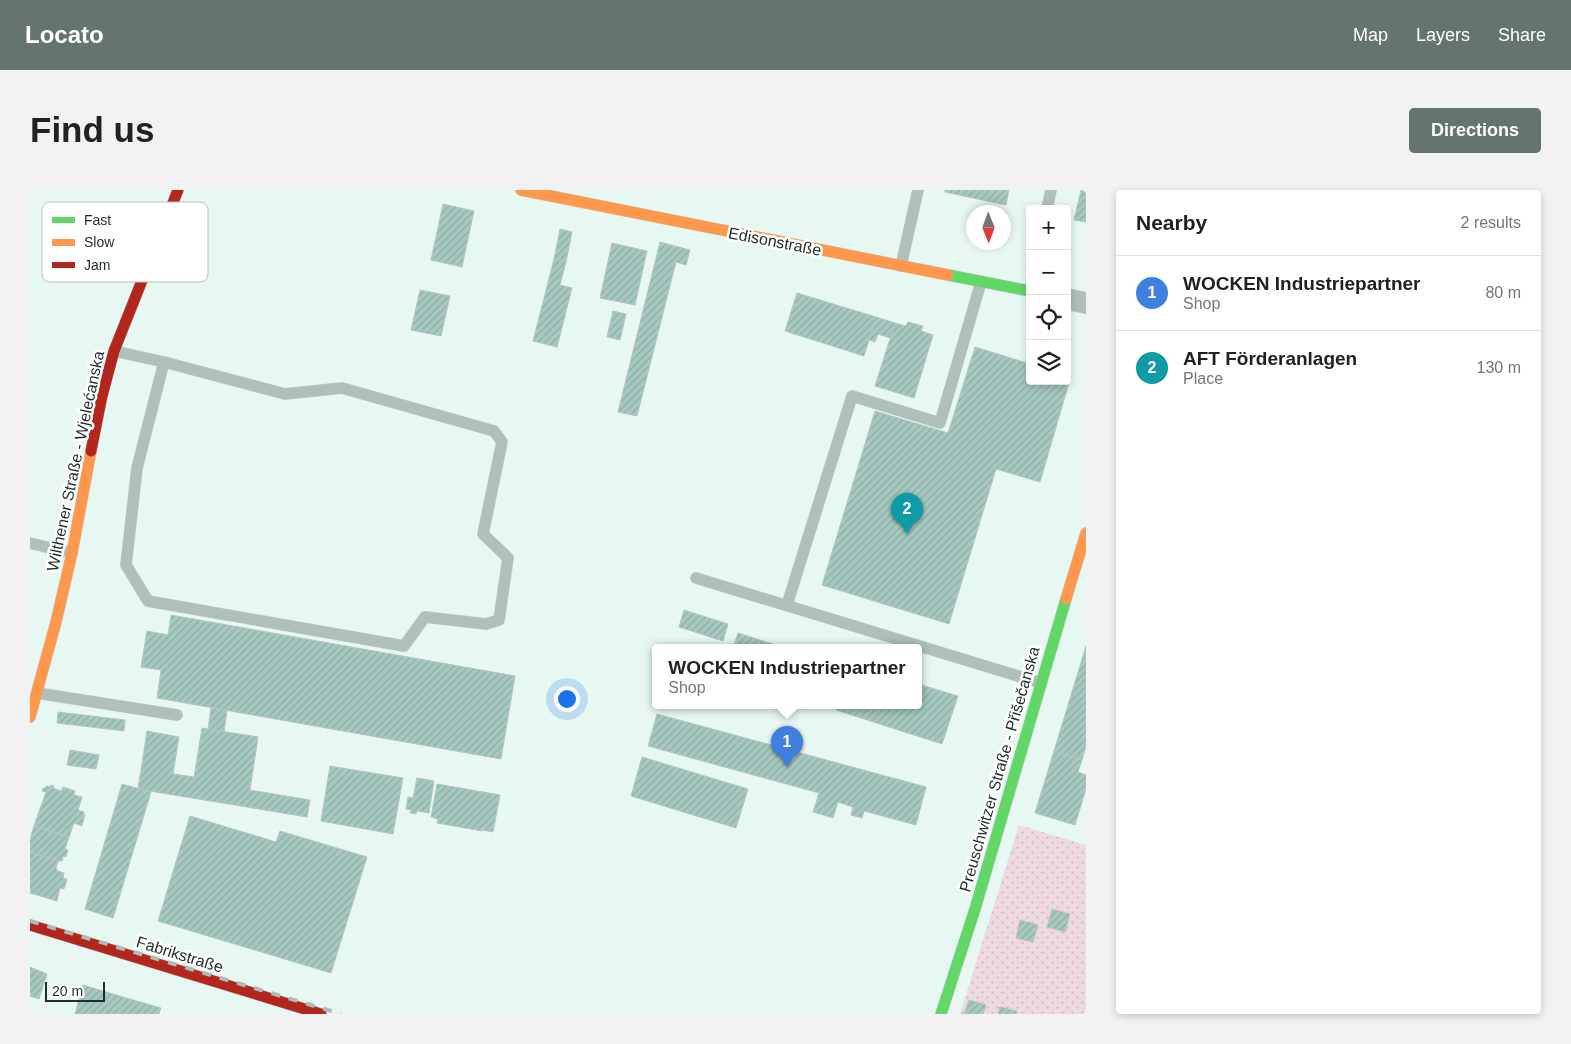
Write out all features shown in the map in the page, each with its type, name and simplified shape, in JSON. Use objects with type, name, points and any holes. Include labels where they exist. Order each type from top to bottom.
[{"type":"street","name":"Wilthener Straße - Wjelećanska","points":[[173,202],[178,190]]},
{"type":"street","name":"Edisonstraße","points":[[521,190],[1026,290]]},
{"type":"street","name":"Wilthener Straße - Wjelećanska","points":[[30,717],[56,622],[72,552],[100,406],[114,352],[142,282]]},
{"type":"street","points":[[1071,300],[1086,303]]},
{"type":"street","name":"Preuschwitzer Straße - Přišečanska","points":[[941,1014],[975,909],[1086,533]]},
{"type":"street","name":"Fabrikstraße","points":[[30,925],[321,1014]]},
{"type":"lane","points":[[901,266],[918,190]]},
{"type":"lane","points":[[1048,205],[1051,190]]},
{"type":"lane","points":[[787,605],[852,396],[940,422],[981,282]]},
{"type":"lane","points":[[114,352],[164,362],[284,394],[342,388],[494,431],[502,442],[483,534],[508,558],[499,620],[486,624],[425,617],[404,646],[148,601],[126,565],[137,468],[164,362]]},
{"type":"lane","points":[[30,543],[72,552]]},
{"type":"lane","points":[[696,578],[914,644]]},
{"type":"lane","points":[[922,646],[1041,683]]},
{"type":"lane","points":[[37,693],[176,715]]},
{"type":"shaded area","points":[[1019,825],[1086,845],[1086,1014],[960,1014]]},
{"type":"building","points":[[945,190],[1009,190],[1006,205],[945,192]]},
{"type":"building","points":[[1081,190],[1086,190],[1086,222],[1074,220]]},
{"type":"building","points":[[443,204],[474,211],[462,267],[431,260]]},
{"type":"building","points":[[560,229],[572,232],[566,262],[554,259]]},
{"type":"building","points":[[660,242],[690,250],[686,265],[676,262],[637,416],[618,412]]},
{"type":"building","points":[[612,243],[647,251],[635,305],[600,298]]},
{"type":"building","points":[[554,259],[566,262],[560,285],[572,288],[557,347],[533,341]]},
{"type":"building","points":[[420,290],[450,296],[441,336],[411,330]]},
{"type":"building","points":[[797,293],[876,317],[864,356],[785,331]]},
{"type":"building","points":[[613,311],[626,314],[620,340],[607,337]]},
{"type":"building","points":[[876,317],[895,323],[890,338],[878,334],[875,342],[869,340]]},
{"type":"building","points":[[908,322],[923,326],[921,331],[933,335],[914,398],[875,386],[895,323],[906,326]]},
{"type":"building","points":[[975,347],[1026,363],[1026,385],[1068,385],[1040,482],[996,469],[949,624],[822,585],[875,411],[948,433]]},
{"type":"building","points":[[684,610],[728,624],[723,641],[679,627]]},
{"type":"building","points":[[171,615],[515,676],[501,759],[157,698],[161,670],[141,667],[147,631],[168,635]]},
{"type":"building","points":[[738,633],[772,644],[734,644]]},
{"type":"building","points":[[1086,646],[1086,746],[1082,760],[1054,751]]},
{"type":"building","points":[[922,685],[958,696],[942,744],[836,710],[922,709]]},
{"type":"building","points":[[211,708],[227,711],[224,732],[208,729]]},
{"type":"building","points":[[58,712],[125,720],[124,731],[57,723]]},
{"type":"building","points":[[657,714],[926,787],[916,825],[864,811],[862,818],[851,815],[853,807],[838,802],[833,818],[813,812],[819,793],[648,746]]},
{"type":"building","points":[[202,728],[258,737],[250,790],[310,800],[307,817],[138,789],[147,731],[179,737],[173,774],[194,777]]},
{"type":"building","points":[[70,750],[99,755],[96,769],[67,765]]},
{"type":"building","points":[[1054,751],[1082,760],[1078,772],[1086,775],[1086,789],[1075,825],[1035,813]]},
{"type":"building","points":[[642,757],[748,789],[736,828],[631,796]]},
{"type":"building","points":[[330,766],[403,778],[393,834],[321,821]]},
{"type":"building","points":[[417,778],[434,781],[429,813],[417,811],[416,814],[410,813],[411,810],[406,809],[408,797],[413,798]]},
{"type":"building","points":[[122,784],[151,792],[113,918],[85,909]]},
{"type":"building","points":[[437,784],[500,795],[493,832],[437,823],[438,819],[431,817]]},
{"type":"building","points":[[51,785],[54,786],[53,788],[61,791],[63,787],[75,791],[74,795],[82,797],[78,810],[85,814],[82,826],[74,823],[69,837],[34,826],[46,792],[42,791],[43,788],[46,788],[46,786],[50,787]]},
{"type":"building","points":[[190,816],[276,842],[280,831],[367,857],[331,973],[158,921]]},
{"type":"building","points":[[34,826],[69,837],[65,849],[68,850],[66,857],[63,856],[62,861],[30,852],[30,839]]},
{"type":"building","points":[[30,852],[58,861],[56,868],[64,873],[63,878],[67,879],[64,889],[60,888],[57,901],[30,893]]},
{"type":"building","points":[[1052,909],[1070,914],[1065,932],[1047,927]]},
{"type":"building","points":[[1020,920],[1038,925],[1033,942],[1016,938]]},
{"type":"building","points":[[30,967],[47,974],[39,999],[30,996]]},
{"type":"building","points":[[83,985],[123,997],[118,1014],[75,1014]]},
{"type":"building","points":[[123,997],[161,1008],[159,1014],[118,1014]]},
{"type":"building","points":[[969,1000],[986,1005],[983,1014],[964,1014]]},
{"type":"building","points":[[1000,1007],[1017,1011],[1016,1014],[998,1014]]},
{"type":"railway","points":[[30,921],[341,1014]]},
{"type":"traffic: fast","points":[[948,275],[1026,290]]},
{"type":"traffic: fast","points":[[941,1014],[975,909],[1066,599]]},
{"type":"traffic: slow","points":[[521,190],[948,275]]},
{"type":"traffic: slow","points":[[30,717],[56,622],[72,553],[91,451]]},
{"type":"traffic: slow","points":[[1066,599],[1086,533]]},
{"type":"traffic: jam","points":[[173,202],[178,190]]},
{"type":"traffic: jam","points":[[91,451],[102,396],[114,351],[141,282]]},
{"type":"traffic: jam","points":[[30,925],[321,1014]]},
{"type":"place","name":"AFT Förderanlagen","points":[[907,534]]},
{"type":"place","name":"WOCKEN Industriepartner","points":[[787,767]]}]
